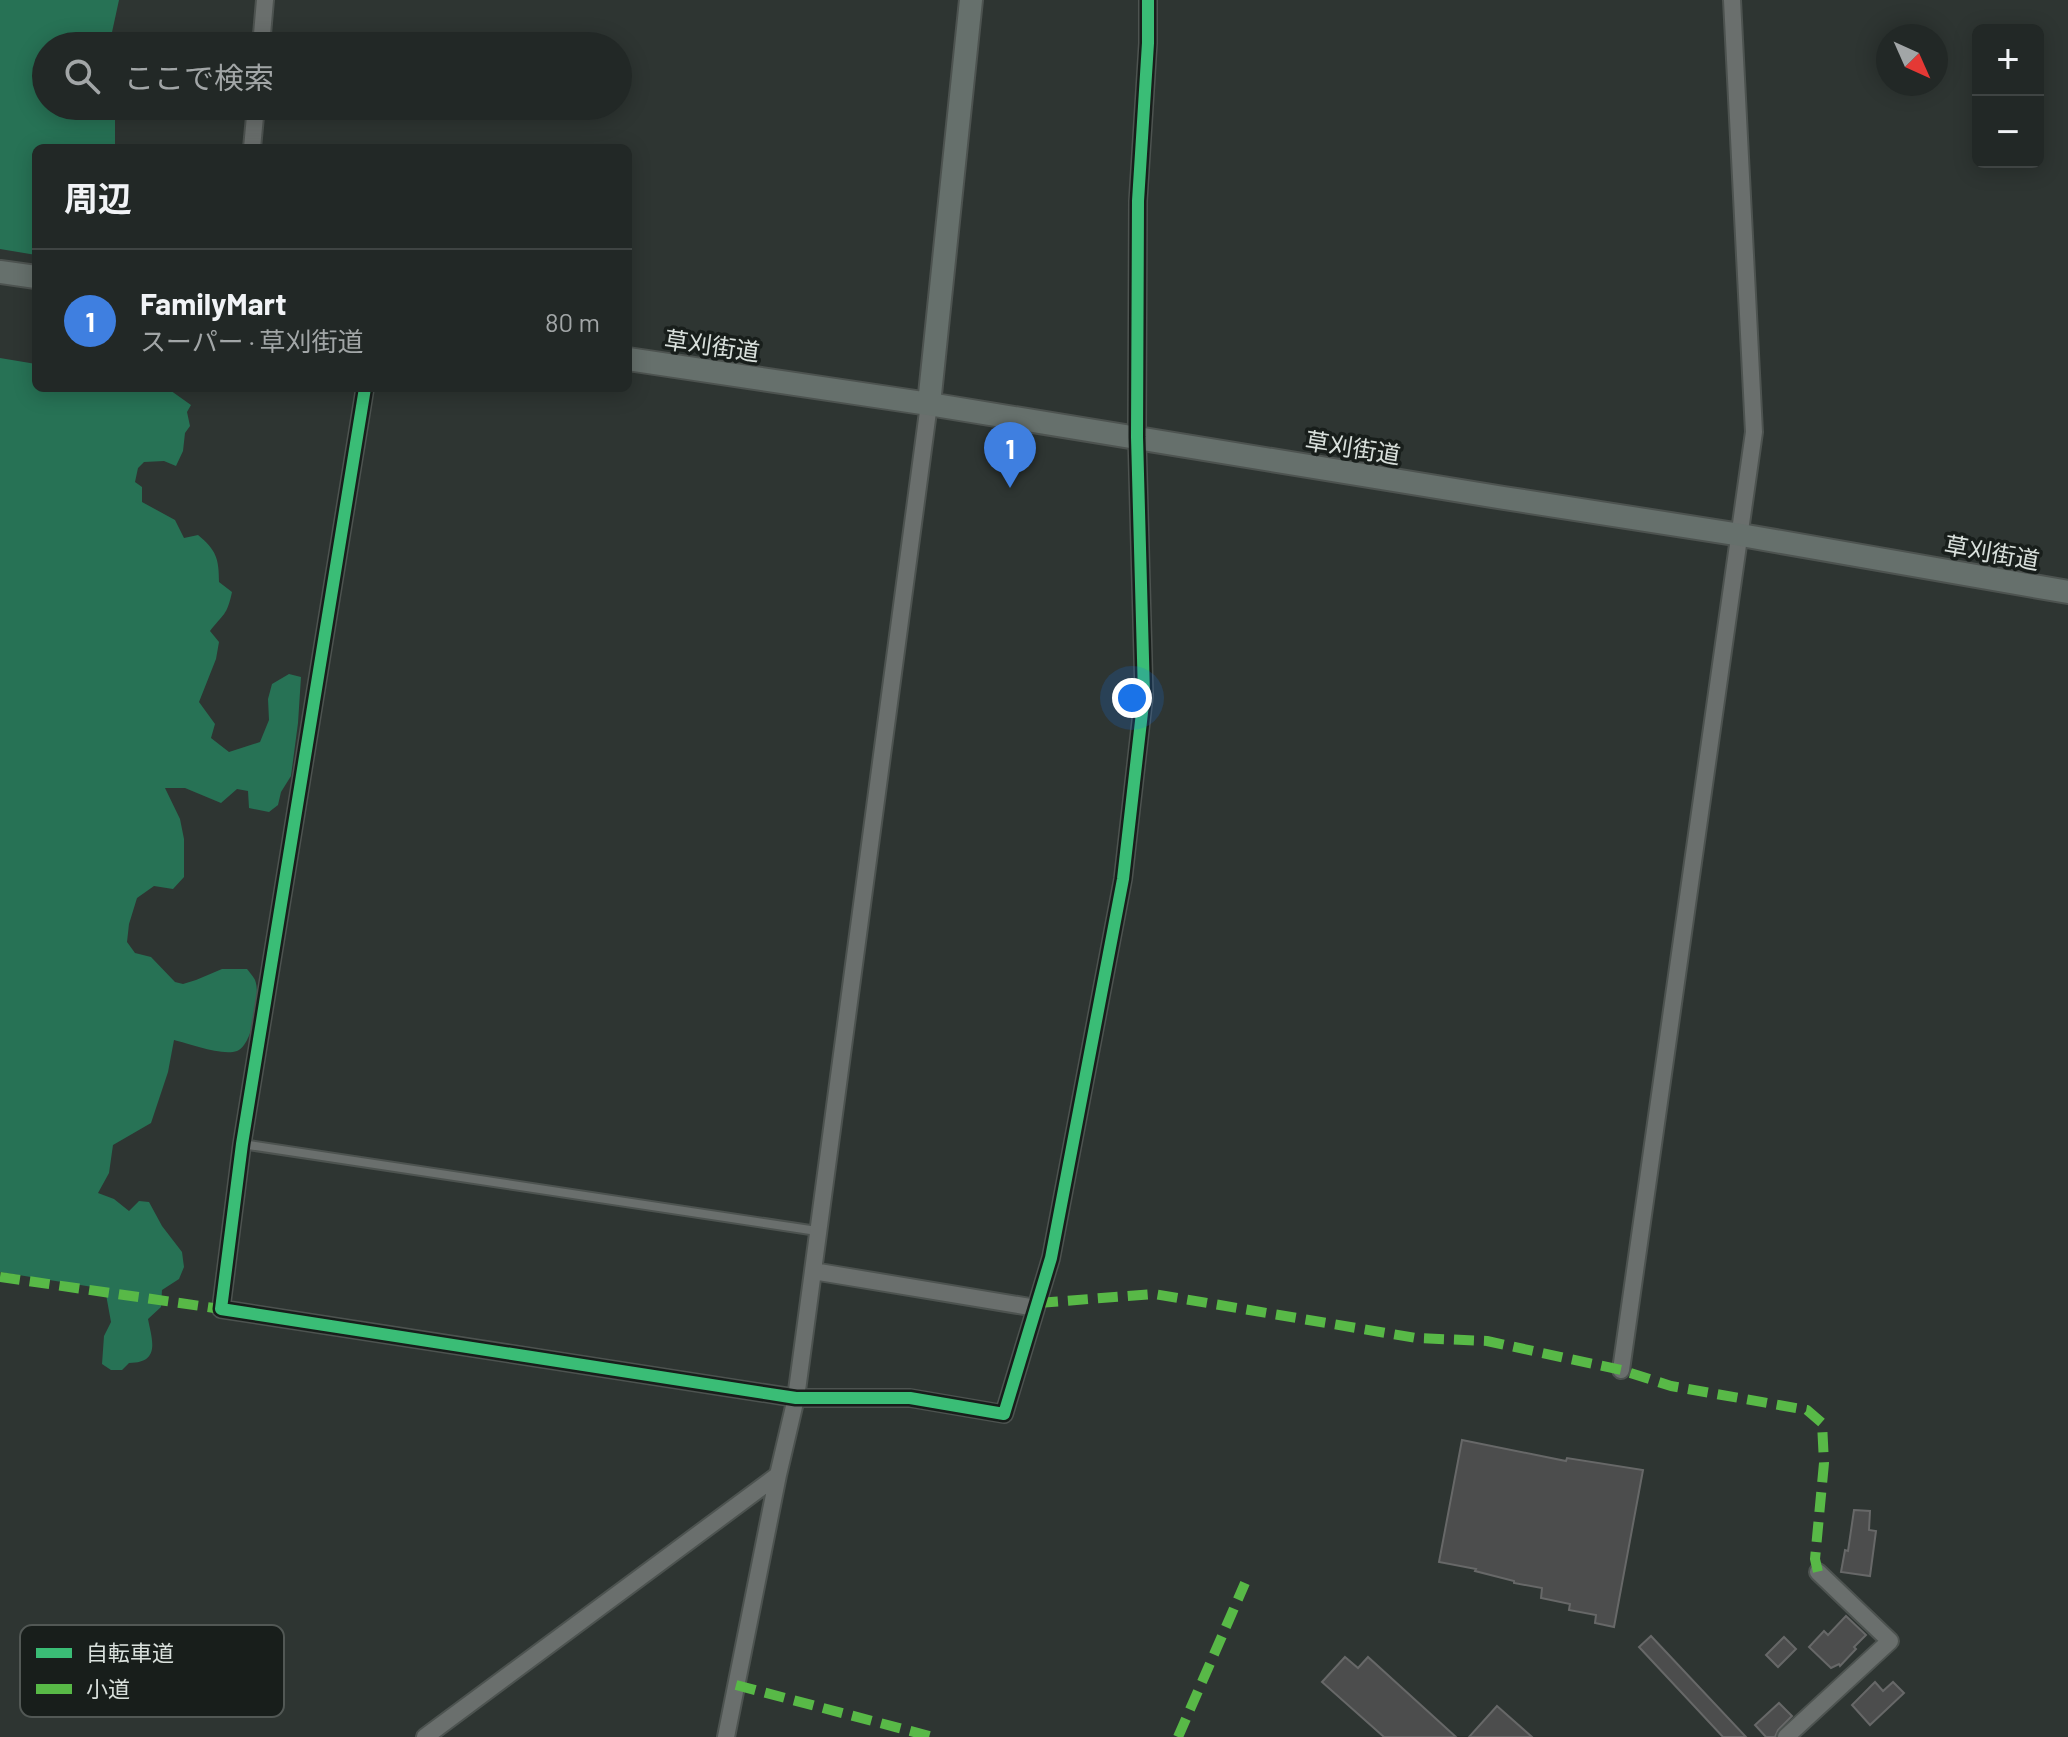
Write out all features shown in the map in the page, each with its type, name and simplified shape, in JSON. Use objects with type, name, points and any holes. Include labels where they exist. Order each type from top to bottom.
[{"type":"street","points":[[262,32],[265,0]]},
{"type":"street","points":[[726,1737],[796,1398],[929,404],[971,0]]},
{"type":"street","points":[[364,392],[242,1144],[221,1309],[796,1398],[910,1398],[1004,1414],[1051,1258],[1123,879],[1144,695],[1137,437],[1138,201],[1148,0]]},
{"type":"street","points":[[1621,1370],[1754,432],[1732,0]]},
{"type":"street","points":[[252,144],[255,120]]},
{"type":"street","points":[[0,272],[32,276]]},
{"type":"street","name":"草刈街道","points":[[632,360],[1137,437],[1741,535],[2068,592]]},
{"type":"street","points":[[813,1271],[1036,1308]]},
{"type":"street","points":[[425,1737],[778,1475]]},
{"type":"street","points":[[1786,1737],[1890,1641],[1818,1572]]},
{"type":"lane","points":[[242,1144],[817,1231]]},
{"type":"green space","points":[[0,0],[119,0],[112,32],[32,32],[32,120],[115,120],[115,144],[32,144],[32,254],[0,249]]},
{"type":"green space","points":[[0,358],[32,363],[32,392],[173,392],[191,405],[187,412],[190,426],[185,433],[183,451],[176,466],[164,461],[144,462],[138,468],[135,482],[142,487],[142,502],[175,520],[184,538],[198,535],[209,545],[217,561],[219,582],[232,592],[226,610],[210,631],[219,642],[216,659],[199,702],[215,724],[211,738],[229,752],[260,742],[269,720],[268,699],[272,684],[289,674],[301,677],[291,776],[281,792],[278,805],[269,812],[249,808],[248,791],[237,789],[221,803],[185,788],[165,788],[180,819],[184,839],[184,877],[173,889],[154,886],[137,898],[129,924],[127,942],[135,953],[151,957],[175,982],[183,984],[222,969],[247,969],[257,987],[251,1030],[243,1047],[237,1051],[215,1051],[174,1040],[168,1072],[151,1123],[113,1145],[109,1173],[98,1193],[114,1199],[129,1211],[139,1201],[149,1202],[182,1252],[184,1267],[179,1279],[162,1290],[161,1307],[148,1319],[152,1342],[150,1355],[139,1362],[129,1363],[122,1370],[111,1370],[102,1364],[104,1336],[111,1322],[105,1289],[0,1272]]},
{"type":"building","points":[[1462,1440],[1566,1461],[1567,1458],[1643,1470],[1614,1627],[1595,1623],[1596,1615],[1569,1610],[1570,1604],[1541,1598],[1542,1588],[1439,1562]]},
{"type":"building","points":[[1854,1510],[1870,1511],[1869,1530],[1876,1531],[1870,1576],[1841,1572],[1845,1550],[1848,1551]]},
{"type":"building","points":[[1846,1616],[1866,1635],[1840,1666],[1831,1668],[1809,1647],[1824,1631],[1828,1635]]},
{"type":"building","points":[[1651,1636],[1746,1737],[1723,1737],[1639,1647]]},
{"type":"building","points":[[1784,1637],[1796,1649],[1778,1667],[1766,1655]]},
{"type":"building","points":[[1345,1657],[1358,1668],[1368,1657],[1456,1737],[1384,1737],[1322,1682]]},
{"type":"building","points":[[1875,1682],[1883,1691],[1893,1682],[1904,1693],[1870,1725],[1852,1705]]},
{"type":"building","points":[[1779,1703],[1792,1716],[1775,1737],[1766,1737],[1755,1725]]},
{"type":"building","points":[[1497,1706],[1532,1737],[1469,1737]]},
{"type":"marked path","points":[[0,1277],[221,1309]]},
{"type":"marked path","points":[[1038,1303],[1154,1294],[1416,1338],[1487,1341],[1621,1370],[1671,1386],[1807,1410],[1822,1423],[1824,1463],[1815,1559],[1818,1572]]},
{"type":"marked path","points":[[1178,1737],[1245,1583]]},
{"type":"marked path","points":[[736,1685],[933,1737]]},
{"type":"cycle path","points":[[364,392],[242,1144],[221,1309],[796,1398],[910,1398],[1004,1414],[1051,1258],[1123,879],[1144,695],[1137,437],[1138,201],[1148,0]]},
{"type":"place","name":"FamilyMart","points":[[1010,488]]}]
